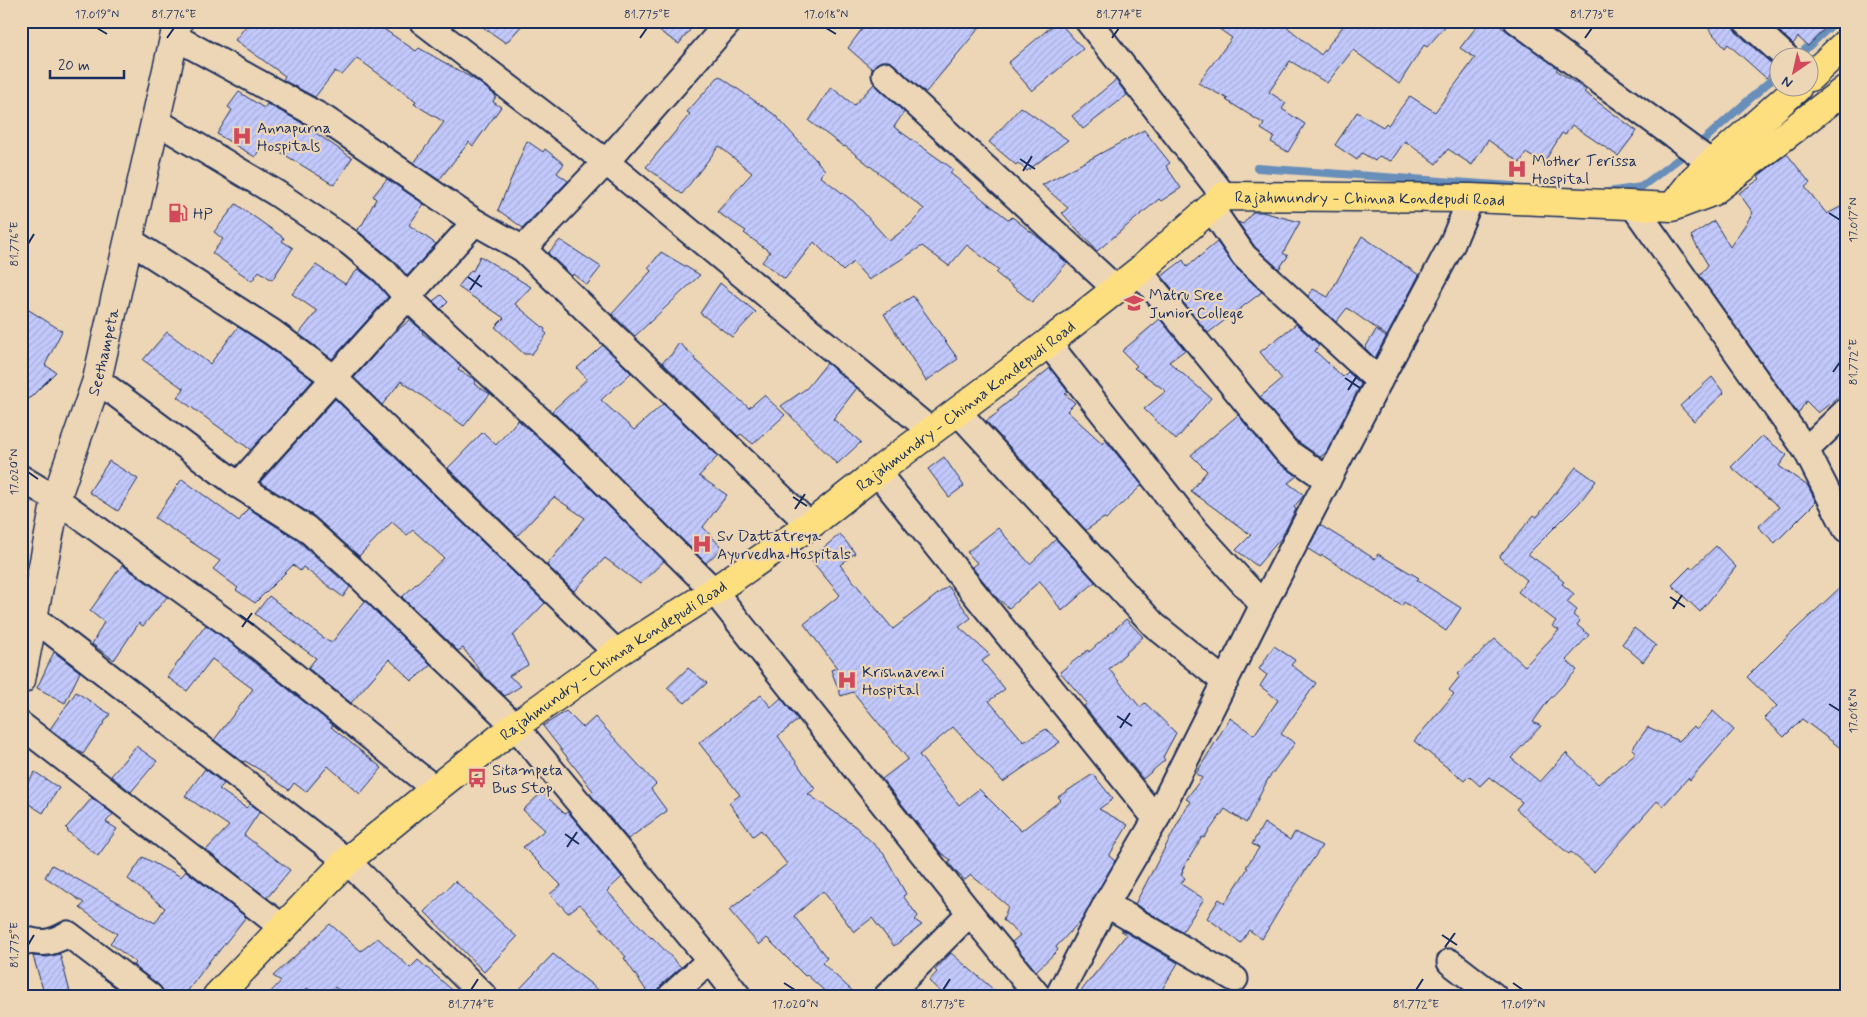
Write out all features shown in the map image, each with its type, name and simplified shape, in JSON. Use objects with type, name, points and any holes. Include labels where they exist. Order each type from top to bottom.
[{"type":"main road","points":[[1820,67],[1846,43]]},
{"type":"main road","points":[[1672,207],[1712,192],[1846,89]]},
{"type":"main road","points":[[1672,207],[1694,179],[1786,98]]},
{"type":"main road","name":"Rajahmundry - Chinna Kondepudi Road","points":[[217,996],[347,861],[435,789],[515,726],[617,653],[714,591],[810,525],[957,411],[1048,344],[1139,271],[1217,202],[1471,198],[1634,207],[1672,207]]},
{"type":"street","points":[[422,21],[606,162],[931,431]]},
{"type":"street","points":[[523,249],[606,162],[730,21]]},
{"type":"street","points":[[1088,21],[1217,202],[1244,256],[1379,381]]},
{"type":"street","points":[[1517,21],[1703,157],[1710,166]]},
{"type":"street","points":[[1746,21],[1775,48]]},
{"type":"street","points":[[177,29],[325,119],[475,222],[523,249],[810,525]]},
{"type":"street","name":"Seethampeta","points":[[21,680],[56,500],[96,380],[177,29]]},
{"type":"street","points":[[885,75],[1116,289]]},
{"type":"street","points":[[156,121],[276,193],[349,242],[386,272],[407,297],[569,447],[714,591],[1038,996]]},
{"type":"street","points":[[1058,996],[1106,904],[1156,819],[1263,605],[1452,244],[1471,198]]},
{"type":"street","points":[[1634,207],[1806,450],[1846,530]]},
{"type":"street","points":[[238,484],[475,222]]},
{"type":"street","points":[[129,240],[272,332],[334,378],[617,653]]},
{"type":"street","points":[[1139,271],[1286,451],[1328,480]]},
{"type":"street","points":[[1048,344],[1195,530],[1263,605]]},
{"type":"street","points":[[96,380],[238,484],[306,528],[353,570],[515,726],[738,996]]},
{"type":"street","points":[[957,411],[1154,625],[1225,682]]},
{"type":"street","points":[[1806,450],[1846,411]]},
{"type":"street","points":[[877,472],[1156,819]]},
{"type":"street","points":[[21,478],[56,500],[244,635],[435,789]]},
{"type":"street","points":[[34,618],[347,861],[484,996]]},
{"type":"street","points":[[21,725],[282,927]]},
{"type":"street","points":[[1106,904],[1235,979]]},
{"type":"street","points":[[887,996],[970,913]]},
{"type":"street","points":[[21,938],[36,943],[55,942],[68,934],[150,996]]},
{"type":"street","points":[[672,996],[710,960]]},
{"type":"street","points":[[1450,962],[1494,996]]},
{"type":"building","points":[[250,21],[372,21],[416,51],[419,48],[477,81],[496,96],[493,102],[501,107],[473,146],[469,142],[439,180],[414,163],[444,122],[414,104],[416,101],[357,58],[342,75],[335,71],[315,97],[283,80],[285,76],[235,40]]},
{"type":"building","points":[[474,21],[526,21],[506,43]]},
{"type":"building","points":[[644,21],[697,21],[679,44]]},
{"type":"building","points":[[868,21],[985,21],[926,92],[889,61],[881,61],[872,69],[848,48]]},
{"type":"building","points":[[1058,21],[1083,49],[1032,91],[1008,63]]},
{"type":"building","points":[[1208,21],[1280,21],[1321,55],[1347,21],[1450,21],[1427,47],[1424,45],[1399,84],[1353,50],[1327,83],[1290,61],[1269,92],[1286,103],[1282,109],[1305,124],[1288,152],[1271,142],[1274,137],[1261,129],[1264,124],[1226,100],[1228,99],[1198,83],[1232,38]]},
{"type":"building","points":[[1481,21],[1493,21],[1558,68],[1556,70],[1586,90],[1584,92],[1637,131],[1618,156],[1572,125],[1565,135],[1562,133],[1543,164],[1526,153],[1520,163],[1488,140],[1472,165],[1448,149],[1436,164],[1405,141],[1391,161],[1379,156],[1375,161],[1362,153],[1357,160],[1335,145],[1357,112],[1383,127],[1386,123],[1388,125],[1410,96],[1435,112],[1475,58],[1460,48]]},
{"type":"building","points":[[1702,21],[1732,21],[1736,32],[1770,63],[1770,73],[1766,78],[1728,44],[1725,48]]},
{"type":"building","points":[[1768,21],[1832,21],[1808,46],[1798,37],[1793,44]]},
{"type":"building","points":[[719,76],[775,115],[825,170],[820,176],[854,202],[889,241],[910,225],[924,209],[845,146],[809,121],[831,87],[854,105],[874,84],[904,112],[894,127],[953,169],[950,173],[1009,220],[1012,217],[1067,263],[1032,302],[996,273],[999,270],[967,245],[949,266],[922,246],[869,280],[853,262],[843,271],[814,242],[785,279],[762,262],[770,252],[744,233],[746,231],[717,212],[752,173],[719,146],[682,194],[646,167],[690,114],[687,112]]},
{"type":"building","points":[[1116,80],[1127,95],[1083,129],[1072,116]]},
{"type":"building","points":[[239,92],[264,108],[267,104],[297,120],[352,158],[334,185],[264,142],[255,157],[217,134],[232,110],[228,107]]},
{"type":"building","points":[[1021,107],[1068,140],[1027,171],[1018,163],[1016,165],[989,142]]},
{"type":"building","points":[[1144,130],[1170,163],[1166,166],[1181,188],[1161,201],[1159,199],[1097,251],[1062,213],[1068,208],[1042,185]]},
{"type":"building","points":[[527,141],[543,152],[545,149],[564,164],[557,173],[568,181],[523,228],[498,210]]},
{"type":"building","points":[[1787,154],[1810,183],[1805,187],[1827,214],[1846,204],[1846,390],[1818,413],[1806,401],[1798,414],[1700,276],[1708,265],[1691,236],[1714,221],[1730,247],[1753,213],[1739,193],[1760,179],[1758,176]]},
{"type":"building","points":[[387,179],[424,204],[409,225],[436,244],[407,276],[394,261],[357,230],[362,225],[376,199],[373,196]]},
{"type":"building","points":[[236,204],[284,238],[282,241],[293,248],[272,280],[259,271],[252,281],[212,253],[223,239],[214,232]]},
{"type":"building","points":[[1253,212],[1262,212],[1300,222],[1283,253],[1288,256],[1279,269],[1255,247],[1238,222],[1243,224]]},
{"type":"building","points":[[1362,236],[1419,275],[1387,336],[1347,308],[1336,322],[1308,296],[1313,289],[1328,297]]},
{"type":"building","points":[[560,240],[601,267],[587,285],[573,274],[572,276],[548,253]]},
{"type":"building","points":[[1217,242],[1234,266],[1262,292],[1208,333],[1162,276],[1183,260],[1187,267]]},
{"type":"building","points":[[661,252],[700,275],[635,336],[612,314],[651,271],[648,268]]},
{"type":"building","points":[[480,256],[531,287],[515,304],[545,329],[544,331],[547,334],[532,354],[524,354],[495,327],[504,318],[458,287],[471,270],[473,271]]},
{"type":"building","points":[[316,265],[345,284],[358,269],[375,282],[388,297],[332,359],[299,334],[317,311],[292,294]]},
{"type":"building","points":[[720,283],[756,312],[732,337],[700,313]]},
{"type":"building","points":[[441,295],[448,302],[441,309],[433,301]]},
{"type":"building","points":[[913,296],[958,359],[926,381],[884,314]]},
{"type":"building","points":[[21,305],[62,331],[45,365],[56,372],[21,407]]},
{"type":"building","points":[[1160,319],[1185,350],[1169,362],[1211,398],[1176,440],[1144,409],[1166,391],[1134,368],[1137,366],[1122,351]]},
{"type":"building","points":[[410,320],[423,331],[422,333],[461,366],[458,370],[476,380],[474,384],[490,394],[464,426],[401,381],[382,405],[354,378],[394,333]]},
{"type":"building","points":[[1296,324],[1319,345],[1315,351],[1343,377],[1348,372],[1361,384],[1326,453],[1320,457],[1296,440],[1260,397],[1282,379],[1260,352]]},
{"type":"building","points":[[238,327],[313,380],[251,450],[177,397],[184,389],[143,360],[167,332],[210,364]]},
{"type":"building","points":[[1376,330],[1386,337],[1375,358],[1365,348]]},
{"type":"building","points":[[679,343],[695,357],[694,359],[749,408],[764,395],[785,415],[753,444],[741,434],[738,436],[662,362],[671,355]]},
{"type":"building","points":[[603,345],[631,373],[601,400],[634,430],[663,404],[718,456],[699,476],[727,495],[703,527],[722,548],[706,563],[552,411],[587,379],[577,368]]},
{"type":"building","points":[[827,363],[857,388],[833,419],[861,442],[837,464],[781,406],[807,388]]},
{"type":"building","points":[[1050,368],[1068,392],[1065,394],[1075,403],[1067,411],[1103,444],[1106,441],[1142,485],[1106,519],[1104,518],[1086,530],[986,421]]},
{"type":"building","points":[[1712,377],[1724,393],[1694,421],[1680,406]]},
{"type":"building","points":[[335,399],[545,603],[513,636],[528,665],[509,676],[521,686],[505,696],[483,675],[463,648],[458,651],[402,597],[444,558],[413,530],[407,535],[392,522],[359,556],[314,516],[260,482]]},
{"type":"building","points":[[1238,415],[1275,460],[1297,476],[1288,483],[1304,495],[1294,507],[1296,509],[1282,537],[1257,566],[1236,550],[1251,535],[1191,491],[1207,471],[1191,455]]},
{"type":"building","points":[[518,420],[559,457],[664,561],[640,584],[605,558],[574,591],[547,565],[585,518],[554,497],[517,536],[448,468],[483,432],[496,445]]},
{"type":"building","points":[[1762,436],[1787,455],[1779,466],[1808,486],[1816,502],[1775,543],[1758,527],[1779,507],[1731,467]]},
{"type":"building","points":[[944,457],[964,486],[949,497],[928,469]]},
{"type":"building","points":[[109,461],[138,479],[118,511],[89,492]]},
{"type":"building","points":[[1576,467],[1596,481],[1579,503],[1528,554],[1559,576],[1564,582],[1562,584],[1574,594],[1567,602],[1577,610],[1573,615],[1580,621],[1577,625],[1589,635],[1566,660],[1577,670],[1548,701],[1533,722],[1541,726],[1511,758],[1540,782],[1566,753],[1598,784],[1636,753],[1632,749],[1648,727],[1679,741],[1694,726],[1697,729],[1713,711],[1734,730],[1690,780],[1688,778],[1663,806],[1657,801],[1594,872],[1571,852],[1569,854],[1516,809],[1522,802],[1489,777],[1480,786],[1469,776],[1464,781],[1414,741],[1454,694],[1449,690],[1460,676],[1458,674],[1495,639],[1525,666],[1559,630],[1552,626],[1556,621],[1518,592],[1527,580],[1499,557],[1534,515],[1537,517]]},
{"type":"building","points":[[182,479],[239,521],[248,508],[297,540],[350,587],[343,597],[303,567],[300,571],[293,565],[255,603],[236,590],[238,588],[213,569],[220,561],[155,518]]},
{"type":"building","points":[[1320,525],[1375,559],[1378,554],[1419,578],[1417,580],[1461,608],[1446,631],[1404,602],[1402,606],[1322,555],[1321,557],[1308,549]]},
{"type":"building","points":[[998,528],[1030,564],[1056,539],[1095,582],[1062,611],[1040,581],[1009,608],[997,598],[972,567],[977,563],[967,552]]},
{"type":"building","points":[[840,534],[855,553],[840,565],[893,629],[948,586],[971,618],[959,627],[990,655],[982,661],[1005,689],[989,701],[1024,742],[1046,729],[1060,742],[1003,782],[953,727],[919,755],[959,805],[979,789],[1021,831],[1061,800],[1058,797],[1093,774],[1113,799],[1099,809],[1128,825],[1109,856],[1115,861],[1083,918],[1056,947],[1058,950],[1036,971],[1012,942],[1020,935],[1003,920],[1008,906],[971,875],[965,880],[958,874],[949,863],[951,860],[941,853],[882,779],[908,759],[853,692],[841,696],[831,670],[837,668],[804,624],[840,595],[810,559]]},
{"type":"building","points":[[1716,546],[1736,567],[1700,612],[1672,585],[1690,567],[1692,569]]},
{"type":"building","points":[[122,565],[167,597],[143,626],[139,623],[114,660],[92,644],[104,622],[90,611]]},
{"type":"building","points":[[1846,582],[1846,752],[1802,719],[1784,737],[1764,718],[1777,706],[1747,677]]},
{"type":"building","points":[[269,596],[329,642],[332,642],[365,601],[431,665],[412,681],[389,659],[351,703],[308,668],[316,658],[255,614]]},
{"type":"building","points":[[1126,619],[1143,637],[1109,669],[1140,707],[1145,703],[1176,733],[1163,757],[1165,760],[1143,779],[1084,706],[1087,703],[1060,672],[1088,650],[1089,652]]},
{"type":"building","points":[[206,625],[333,725],[331,727],[382,768],[360,794],[328,766],[306,792],[294,783],[289,790],[265,773],[245,761],[243,762],[214,740],[253,689],[212,659],[187,691],[167,677]]},
{"type":"building","points":[[1634,628],[1656,645],[1643,662],[1622,644]]},
{"type":"building","points":[[1274,646],[1295,660],[1291,665],[1316,683],[1281,734],[1295,743],[1268,779],[1246,823],[1225,809],[1204,838],[1202,837],[1182,870],[1181,875],[1185,878],[1181,884],[1204,899],[1182,932],[1135,904],[1191,802],[1186,799],[1202,778],[1196,774],[1230,718],[1254,735],[1278,700],[1260,686],[1267,675],[1259,669]]},
{"type":"building","points":[[54,652],[80,672],[65,703],[37,688]]},
{"type":"building","points":[[688,668],[707,683],[685,703],[667,688]]},
{"type":"building","points":[[76,692],[110,714],[83,754],[50,729]]},
{"type":"building","points":[[761,695],[771,707],[781,698],[798,720],[778,736],[815,789],[808,794],[856,827],[884,854],[906,894],[903,896],[918,916],[915,920],[922,925],[894,946],[872,918],[854,932],[823,891],[794,916],[827,958],[822,963],[858,996],[830,996],[807,975],[805,976],[767,938],[759,945],[729,910],[787,864],[761,830],[753,836],[729,803],[740,795],[699,743]]},
{"type":"building","points":[[566,711],[583,728],[595,717],[656,784],[651,789],[667,811],[628,839],[590,794],[593,791],[543,726]]},
{"type":"building","points":[[136,746],[157,761],[131,792],[111,776]]},
{"type":"building","points":[[205,769],[224,784],[219,789],[246,808],[250,804],[260,811],[244,835],[290,870],[267,898],[206,850],[229,826],[185,796]]},
{"type":"building","points":[[35,772],[59,788],[43,813],[21,799],[21,792]]},
{"type":"building","points":[[542,792],[565,814],[568,812],[622,877],[607,891],[681,967],[661,985],[657,996],[650,996],[624,958],[626,957],[580,904],[568,913],[550,894],[561,885],[523,847],[545,830],[523,810]]},
{"type":"building","points":[[92,798],[113,814],[106,822],[117,829],[98,856],[67,831],[66,828]]},
{"type":"building","points":[[1264,823],[1290,840],[1295,832],[1322,846],[1286,899],[1262,939],[1249,930],[1241,943],[1207,918],[1219,899],[1225,903],[1248,868],[1246,867],[1259,848],[1252,844]]},
{"type":"building","points":[[143,857],[181,877],[186,871],[246,917],[214,955],[184,996],[164,996],[163,990],[159,985],[133,965],[136,963],[110,943],[117,934],[80,908],[84,903],[45,877],[52,865],[155,923],[165,908],[128,879]]},
{"type":"building","points":[[455,881],[517,937],[484,972],[425,912]]},
{"type":"building","points":[[330,924],[361,951],[378,938],[410,968],[418,960],[459,996],[346,996],[335,987],[328,996],[318,996],[307,988],[300,996],[267,996],[281,981],[273,976]]},
{"type":"building","points":[[1122,930],[1178,963],[1158,996],[1077,996],[1126,935]]},
{"type":"building","points":[[951,953],[1001,996],[945,996],[929,981],[937,972],[935,970]]},
{"type":"building","points":[[60,954],[71,996],[45,996],[33,956],[48,957]]},
{"type":"building","points":[[553,954],[606,996],[513,996]]},
{"type":"waterway","points":[[1807,48],[1836,21]]},
{"type":"waterway","points":[[1608,192],[1641,187],[1705,139],[1770,81]]},
{"type":"waterway","points":[[1257,168],[1512,186]]},
{"type":"place","name":"Annapurna Hospitals","points":[[242,136]]},
{"type":"place","name":"Mother Terissa Hospital","points":[[1517,169]]},
{"type":"place","name":"HP","points":[[178,213]]},
{"type":"place","name":"Matru Sree Junior College","points":[[1134,303]]},
{"type":"place","name":"Sv Dattatreya Ayurvedha Hospitals","points":[[702,544]]},
{"type":"place","name":"Krishnaveni Hospital","points":[[847,680]]},
{"type":"place","name":"Sitampeta Bus Stop","points":[[477,778]]}]
